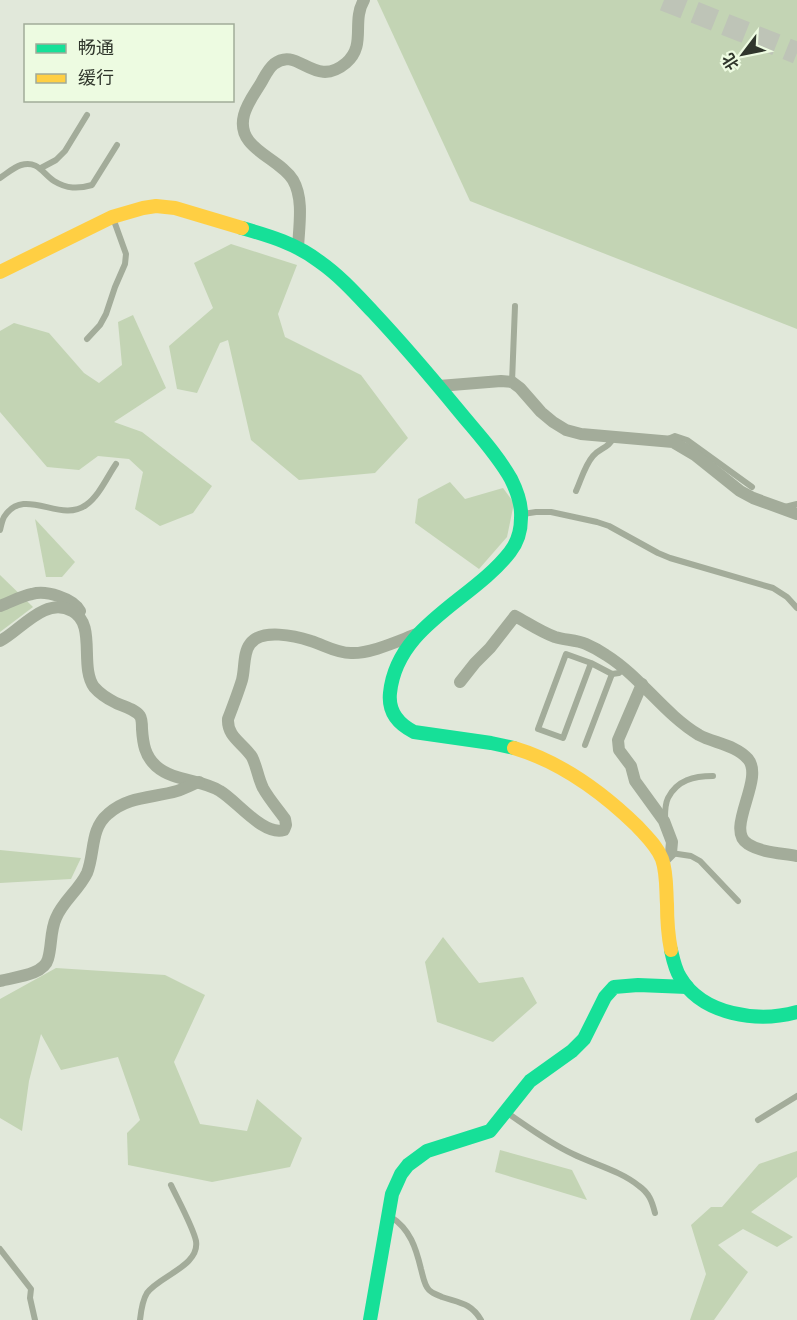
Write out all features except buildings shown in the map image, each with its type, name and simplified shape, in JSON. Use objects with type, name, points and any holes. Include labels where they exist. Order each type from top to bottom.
[{"type":"street","points":[[298,248],[298,191],[286,171],[248,141],[243,129],[243,118],[246,107],[275,63],[291,60],[322,73],[339,69],[351,58],[357,51],[358,16],[364,0]]},
{"type":"street","points":[[0,272],[112,217],[148,206],[167,206],[184,210],[281,240],[315,258],[333,271],[406,347],[439,386],[505,469],[521,502],[521,527],[511,550],[473,588],[417,634],[407,646],[390,684],[389,703],[392,713],[405,728],[414,732],[516,748],[553,762],[570,772],[627,816],[667,857]]},
{"type":"street","points":[[439,386],[512,382],[541,412],[566,430],[581,434],[673,442],[688,450],[746,494],[797,514]]},
{"type":"street","points":[[0,606],[33,593],[42,593],[72,602],[78,607],[84,627],[86,666],[94,688],[103,696],[140,716],[145,749],[154,765],[161,770],[221,791],[244,812],[271,830],[278,832],[284,830],[285,819],[263,788],[251,756],[232,735],[228,724],[243,678],[250,643],[265,635],[283,636],[312,641],[333,650],[350,653],[366,651],[417,634]]},
{"type":"street","points":[[0,641],[42,611],[50,608],[66,608],[74,611],[81,618]]},
{"type":"street","points":[[460,682],[515,616],[556,638],[586,644],[625,668],[682,723],[701,735],[741,753],[750,761],[753,773],[740,828],[742,837],[747,844],[764,850],[797,856]]},
{"type":"street","points":[[642,684],[618,740],[619,750],[631,766],[635,781],[664,821],[672,842],[665,870],[670,942],[678,974],[687,987],[710,1004],[735,1013],[768,1017],[797,1012]]},
{"type":"street","points":[[0,981],[33,973],[45,966],[55,919],[64,902],[87,873],[98,826],[107,815],[118,806],[131,800],[177,791],[200,782]]},
{"type":"street","points":[[370,1320],[392,1194],[408,1165],[427,1151],[490,1131],[531,1080],[581,1043],[604,998],[614,987],[629,985],[687,987]]},
{"type":"lane","points":[[41,168],[56,160],[65,151],[87,115]]},
{"type":"lane","points":[[0,178],[21,165],[32,165],[41,168],[54,181],[79,189],[92,185],[117,145]]},
{"type":"lane","points":[[87,339],[100,325],[106,314],[125,264],[126,254],[112,217]]},
{"type":"lane","points":[[512,382],[515,306]]},
{"type":"lane","points":[[576,491],[591,458],[610,445],[614,436]]},
{"type":"lane","points":[[665,441],[675,436],[687,440],[752,487]]},
{"type":"lane","points":[[0,530],[4,517],[15,507],[29,503],[58,511],[72,511],[86,506],[116,464]]},
{"type":"lane","points":[[782,508],[797,504]]},
{"type":"lane","points":[[522,514],[550,512],[609,526],[670,558],[773,588],[787,597],[797,608]]},
{"type":"lane","points":[[591,663],[563,738],[538,729],[566,654],[591,663],[612,674],[620,673],[625,668]]},
{"type":"lane","points":[[585,745],[612,674]]},
{"type":"lane","points":[[664,821],[667,800],[677,786],[696,776],[713,776]]},
{"type":"lane","points":[[667,857],[691,856],[700,861],[738,901]]},
{"type":"lane","points":[[758,1120],[797,1096]]},
{"type":"lane","points":[[506,1112],[562,1149],[639,1185],[647,1193],[655,1213]]},
{"type":"lane","points":[[140,1320],[147,1293],[190,1260],[196,1252],[196,1241],[171,1185]]},
{"type":"lane","points":[[388,1216],[399,1222],[409,1234],[428,1289],[434,1294],[473,1308],[481,1320]]},
{"type":"lane","points":[[0,1249],[31,1289],[30,1298],[36,1320]]},
{"type":"green space","points":[[377,0],[797,0],[797,329],[470,201]]},
{"type":"green space","points":[[231,244],[297,265],[278,314],[285,337],[361,375],[408,438],[375,473],[299,480],[251,440],[228,340],[220,343],[197,393],[177,389],[169,346],[213,308],[194,263]]},
{"type":"green space","points":[[133,315],[166,388],[114,422],[142,432],[212,486],[193,513],[160,526],[135,509],[143,472],[129,459],[98,456],[79,470],[47,467],[0,412],[0,331],[14,323],[49,333],[84,373],[99,383],[122,365],[118,322]]},
{"type":"green space","points":[[450,482],[465,499],[503,488],[514,503],[507,537],[479,569],[415,523],[418,499]]},
{"type":"green space","points":[[35,519],[75,562],[62,577],[46,577]]},
{"type":"green space","points":[[0,575],[33,607],[0,632]]},
{"type":"green space","points":[[0,850],[81,858],[71,879],[0,883]]},
{"type":"green space","points":[[443,937],[479,983],[523,977],[537,1003],[493,1042],[437,1022],[425,962]]},
{"type":"green space","points":[[56,968],[165,975],[205,995],[174,1062],[200,1124],[247,1131],[257,1099],[302,1138],[290,1167],[212,1182],[128,1165],[127,1133],[140,1120],[118,1057],[61,1070],[41,1034],[29,1081],[22,1131],[0,1118],[0,999]]},
{"type":"green space","points":[[500,1150],[572,1170],[587,1200],[495,1172]]},
{"type":"green space","points":[[797,1151],[797,1177],[751,1212],[793,1237],[777,1247],[743,1229],[718,1245],[748,1272],[714,1320],[690,1320],[706,1274],[691,1225],[711,1207],[722,1207],[759,1164]]},
{"type":"tunnel","points":[[664,0],[797,53]]},
{"type":"traffic: fast","points":[[242,228],[293,245],[341,279],[427,373],[500,461],[511,479],[519,498],[521,513],[521,523],[515,545],[494,569],[438,615],[406,649],[396,669],[390,700],[395,717],[414,732],[514,748]]},
{"type":"traffic: fast","points":[[671,950],[678,974],[690,990],[716,1008],[732,1013],[765,1017],[797,1012]]},
{"type":"traffic: fast","points":[[370,1320],[392,1194],[408,1165],[427,1151],[490,1131],[530,1081],[572,1051],[584,1039],[605,997],[614,987],[638,985],[687,987]]},
{"type":"traffic: slow","points":[[0,272],[112,217],[143,208],[156,206],[175,208],[242,228]]},
{"type":"traffic: slow","points":[[514,748],[548,761],[595,790],[624,813],[654,845],[660,854],[665,870],[671,950]]}]
